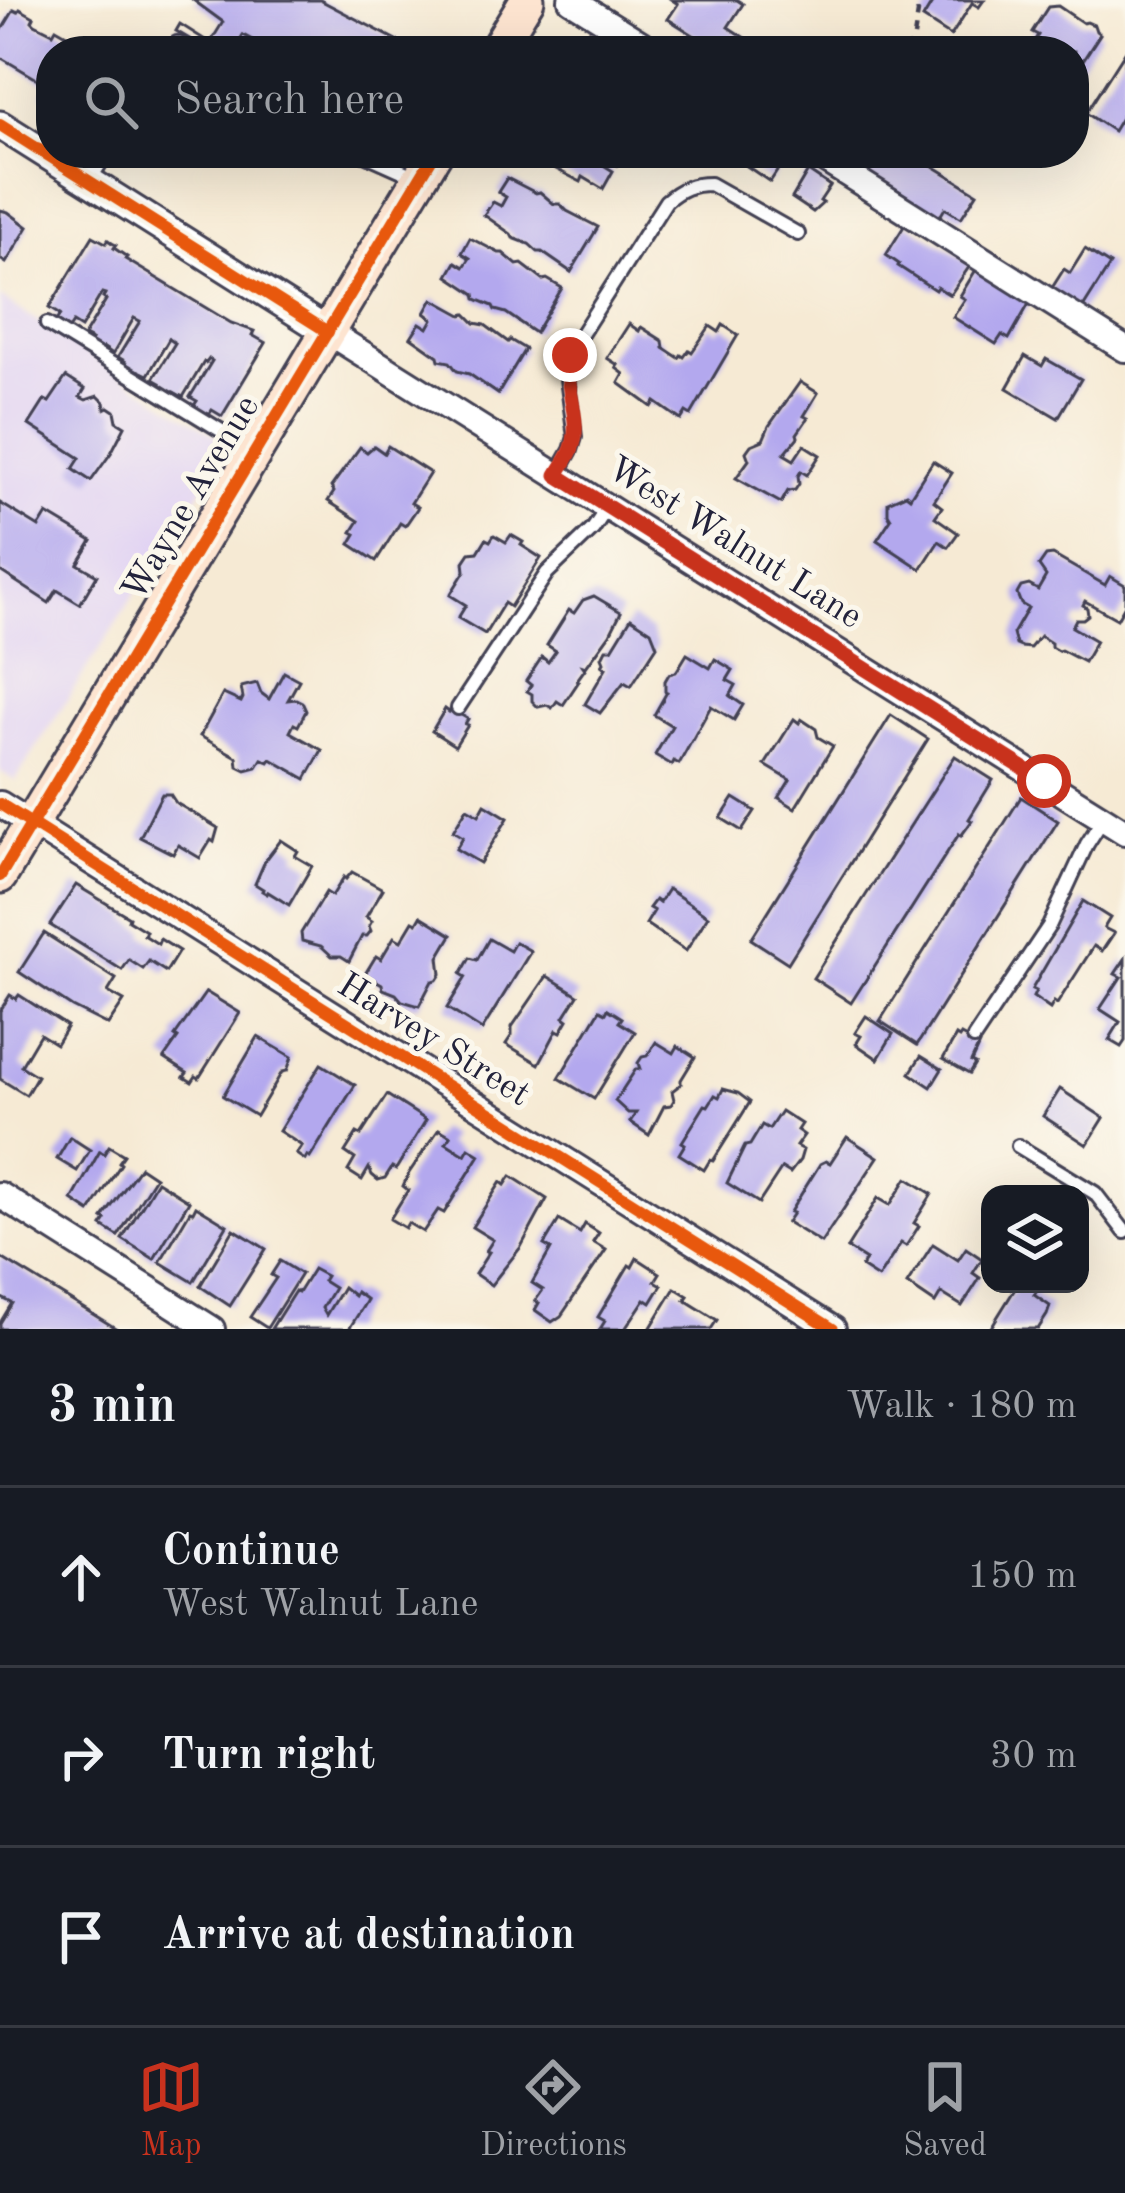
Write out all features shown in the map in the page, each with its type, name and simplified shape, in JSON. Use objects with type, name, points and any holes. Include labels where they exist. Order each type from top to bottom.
[{"type":"main road","points":[[505,36],[527,0]]},
{"type":"main road","name":"Wayne Avenue","points":[[0,876],[426,168]]},
{"type":"street","points":[[571,0],[629,36]]},
{"type":"street","name":"West Walnut Lane","points":[[0,125],[36,148]]},
{"type":"street","name":"West Walnut Lane","points":[[68,168],[1114,825]]},
{"type":"street","points":[[838,168],[1125,349]]},
{"type":"street","name":"Harvey Street","points":[[0,804],[833,1329]]},
{"type":"street","points":[[0,1195],[212,1329]]},
{"type":"lane","points":[[89,181],[97,168]]},
{"type":"lane","points":[[557,475],[572,450],[574,436],[566,372],[570,355],[666,201],[695,184],[710,184],[798,234]]},
{"type":"lane","points":[[46,324],[256,452]]},
{"type":"lane","points":[[458,708],[547,573],[608,507]]},
{"type":"lane","points":[[974,1038],[1049,926],[1087,844],[1114,825]]},
{"type":"lane","points":[[1018,1146],[1094,1193],[1125,1232]]},
{"type":"path","points":[[914,36],[915,0]]},
{"type":"shaded area","points":[[0,297],[230,445],[15,781],[0,771]]},
{"type":"building","points":[[193,0],[320,0],[388,36],[214,36],[223,22]]},
{"type":"building","points":[[672,0],[737,0],[743,4],[728,27],[742,36],[695,36],[668,19],[678,4]]},
{"type":"building","points":[[934,0],[984,0],[979,7],[972,3],[951,36],[923,18]]},
{"type":"building","points":[[1058,6],[1094,25],[1100,34],[1089,51],[1089,36],[1037,36],[1032,32],[1048,7]]},
{"type":"building","points":[[14,10],[34,17],[35,24],[53,33],[56,28],[70,36],[36,36],[36,78],[0,57],[0,33]]},
{"type":"building","points":[[180,24],[199,36],[176,31]]},
{"type":"building","points":[[1125,52],[1125,111],[1113,131],[1089,115]]},
{"type":"building","points":[[554,168],[613,171],[603,189],[583,177],[581,182]]},
{"type":"building","points":[[750,168],[779,168],[770,182]]},
{"type":"building","points":[[862,168],[936,168],[977,193],[961,218],[945,208],[938,220],[860,172]]},
{"type":"building","points":[[808,171],[830,186],[813,212],[792,198]]},
{"type":"building","points":[[507,178],[598,227],[571,272],[484,215],[493,202],[501,206],[506,197],[498,192]]},
{"type":"building","points":[[0,210],[28,227],[6,263],[0,259]]},
{"type":"building","points":[[906,223],[971,264],[950,295],[935,290],[886,255]]},
{"type":"building","points":[[93,236],[108,240],[125,259],[231,323],[254,331],[252,335],[266,343],[222,416],[212,410],[208,416],[193,407],[197,401],[190,397],[209,359],[183,397],[174,392],[171,398],[156,389],[160,383],[153,379],[175,343],[169,339],[148,375],[139,371],[136,376],[122,367],[125,361],[118,357],[140,321],[134,318],[113,354],[104,348],[101,354],[88,346],[92,340],[84,336],[105,294],[81,328],[73,323],[69,329],[56,321],[60,315],[49,308]]},
{"type":"building","points":[[470,238],[562,288],[535,333],[476,299],[448,276],[456,262],[464,267],[470,258],[462,253]]},
{"type":"building","points":[[1085,249],[1110,265],[1081,311],[1050,291],[1064,269],[1070,273]]},
{"type":"building","points":[[977,268],[1030,302],[1009,339],[1002,335],[996,344],[953,317]]},
{"type":"building","points":[[433,299],[525,349],[498,394],[457,371],[450,362],[439,360],[411,337],[420,323],[428,328],[433,319],[425,313]]},
{"type":"building","points":[[629,324],[663,341],[664,348],[679,358],[692,352],[710,326],[719,332],[723,325],[738,335],[691,415],[686,412],[681,420],[655,402],[652,407],[619,383],[624,374],[607,358]]},
{"type":"building","points":[[1025,356],[1042,366],[1046,359],[1081,379],[1058,418],[1007,388]]},
{"type":"building","points":[[66,377],[85,389],[80,397],[98,396],[125,426],[91,481],[73,469],[80,458],[29,425]]},
{"type":"building","points":[[800,382],[818,393],[798,437],[784,454],[794,460],[804,445],[820,455],[807,475],[801,471],[799,484],[781,503],[736,478],[749,460],[746,452],[763,440]]},
{"type":"building","points":[[374,446],[384,453],[388,446],[430,473],[411,503],[418,507],[405,526],[400,523],[376,561],[350,544],[359,521],[328,501],[334,492],[331,487],[360,447],[367,452]]},
{"type":"building","points":[[933,461],[952,473],[934,501],[942,507],[935,517],[958,533],[948,547],[939,541],[921,569],[877,540],[891,519],[888,502],[906,494],[910,497]]},
{"type":"building","points":[[0,503],[39,527],[47,514],[92,541],[78,564],[97,575],[80,604],[57,590],[49,603],[0,571]]},
{"type":"building","points":[[494,535],[506,542],[511,535],[541,558],[510,607],[504,603],[485,634],[458,618],[466,605],[450,595],[470,553],[478,552]]},
{"type":"building","points":[[1053,555],[1105,585],[1110,576],[1125,585],[1125,605],[1117,619],[1085,601],[1088,615],[1076,619],[1072,627],[1096,641],[1084,662],[1051,647],[1040,636],[1030,648],[1016,645],[1013,634],[1028,608],[1017,594],[1029,585],[1038,590],[1046,576],[1039,566]]},
{"type":"building","points":[[594,596],[621,612],[610,634],[583,666],[563,705],[557,701],[552,708],[538,707],[526,681],[542,657],[548,662],[556,651],[547,645],[569,610],[574,613],[583,600]]},
{"type":"building","points":[[631,618],[651,631],[657,646],[631,686],[624,682],[600,713],[585,704],[606,668],[602,657],[606,649],[612,649]]},
{"type":"building","points":[[687,654],[710,668],[715,659],[733,670],[727,680],[736,685],[730,696],[743,705],[734,720],[711,706],[679,764],[674,761],[672,765],[655,755],[672,726],[654,715],[667,692],[665,681]]},
{"type":"building","points":[[284,672],[299,680],[288,700],[302,702],[306,711],[290,732],[322,750],[306,779],[271,759],[262,759],[257,767],[246,770],[238,766],[237,757],[200,736],[223,694],[241,702],[241,687],[257,683],[269,699]]},
{"type":"building","points":[[445,709],[468,719],[455,746],[432,731]]},
{"type":"building","points":[[891,715],[928,739],[788,963],[751,939]]},
{"type":"building","points":[[794,719],[816,729],[818,737],[833,746],[795,808],[779,798],[790,780],[765,765]]},
{"type":"building","points":[[955,756],[993,780],[972,821],[959,834],[851,1003],[813,978]]},
{"type":"building","points":[[162,794],[170,794],[176,803],[218,828],[214,842],[200,858],[178,845],[173,854],[140,837]]},
{"type":"building","points":[[1021,797],[1058,821],[917,1045],[880,1021]]},
{"type":"building","points":[[734,798],[755,811],[742,831],[721,818]]},
{"type":"building","points":[[485,804],[508,818],[480,863],[456,849],[463,837],[453,831],[467,808],[479,815]]},
{"type":"building","points":[[281,840],[312,866],[289,905],[255,884]]},
{"type":"building","points":[[352,872],[383,889],[366,917],[372,921],[371,931],[362,936],[349,961],[302,941],[301,933],[326,892],[332,896]]},
{"type":"building","points":[[76,885],[129,917],[158,944],[160,939],[179,951],[166,972],[149,961],[143,969],[129,960],[122,970],[50,925]]},
{"type":"building","points":[[668,889],[708,916],[686,951],[646,924],[654,911],[649,908]]},
{"type":"building","points":[[1083,901],[1110,918],[1104,928],[1114,933],[1102,951],[1094,946],[1050,1009],[1033,997],[1036,991],[1032,989]]},
{"type":"building","points":[[421,916],[452,935],[439,957],[441,974],[419,1006],[402,1001],[365,974],[394,937],[401,941]]},
{"type":"building","points":[[44,933],[116,979],[108,992],[124,1001],[108,1025],[19,972]]},
{"type":"building","points":[[489,939],[510,951],[515,942],[531,951],[482,1030],[447,1008],[466,977],[461,974],[470,958],[477,960]]},
{"type":"building","points":[[1125,959],[1125,1041],[1121,1047],[1109,1040],[1120,1022],[1100,1009],[1121,977],[1115,974]]},
{"type":"building","points":[[547,976],[578,995],[539,1064],[506,1044],[512,1027]]},
{"type":"building","points":[[206,992],[240,1013],[192,1082],[164,1058]]},
{"type":"building","points":[[10,995],[16,999],[19,995],[67,1026],[56,1044],[40,1034],[21,1066],[37,1076],[26,1095],[0,1079],[0,1011]]},
{"type":"building","points":[[608,1009],[635,1032],[594,1099],[559,1078],[600,1010],[606,1013]]},
{"type":"building","points":[[866,1016],[893,1034],[878,1059],[856,1044],[861,1036],[855,1033]]},
{"type":"building","points":[[961,1035],[979,1045],[969,1074],[943,1059]]},
{"type":"building","points":[[258,1037],[292,1057],[256,1116],[223,1096]]},
{"type":"building","points":[[656,1042],[674,1053],[678,1046],[695,1057],[672,1091],[674,1100],[664,1106],[649,1135],[630,1122],[636,1113],[628,1113],[615,1101]]},
{"type":"building","points":[[921,1056],[942,1069],[931,1087],[910,1073]]},
{"type":"building","points":[[321,1064],[355,1085],[305,1160],[296,1154],[302,1146],[279,1131]]},
{"type":"building","points":[[723,1089],[750,1102],[704,1170],[679,1154],[705,1105]]},
{"type":"building","points":[[1060,1089],[1104,1118],[1087,1145],[1043,1116]]},
{"type":"building","points":[[387,1095],[426,1120],[396,1169],[392,1167],[378,1180],[369,1168],[362,1180],[348,1171],[355,1159],[345,1152]]},
{"type":"building","points":[[781,1111],[801,1124],[797,1130],[804,1135],[796,1146],[803,1150],[790,1173],[782,1168],[759,1203],[727,1183],[745,1146],[762,1125],[769,1129]]},
{"type":"building","points":[[439,1129],[451,1136],[446,1143],[465,1155],[469,1148],[480,1155],[444,1213],[438,1210],[423,1232],[408,1223],[405,1228],[390,1219],[408,1190],[403,1186],[409,1173]]},
{"type":"building","points":[[70,1137],[90,1150],[77,1171],[57,1159]]},
{"type":"building","points":[[847,1137],[878,1157],[821,1243],[787,1222],[820,1164],[830,1163]]},
{"type":"building","points":[[109,1146],[124,1155],[90,1212],[72,1200],[100,1151],[104,1154]]},
{"type":"building","points":[[140,1167],[155,1177],[118,1236],[102,1226],[103,1218]]},
{"type":"building","points":[[511,1176],[547,1199],[521,1247],[491,1285],[475,1274],[493,1240],[472,1227],[501,1182],[505,1185]]},
{"type":"building","points":[[907,1178],[932,1194],[914,1223],[919,1226],[906,1246],[901,1243],[878,1278],[861,1267],[866,1260],[847,1248],[878,1198],[890,1205]]},
{"type":"building","points":[[157,1181],[189,1201],[154,1259],[122,1239]]},
{"type":"building","points":[[196,1206],[227,1225],[193,1282],[160,1262]]},
{"type":"building","points":[[559,1220],[580,1233],[585,1224],[599,1233],[593,1242],[606,1250],[561,1316],[552,1322],[535,1310],[543,1290],[532,1283],[551,1249],[544,1245]]},
{"type":"building","points":[[234,1229],[266,1249],[230,1306],[200,1286]]},
{"type":"building","points":[[933,1244],[958,1260],[966,1248],[981,1258],[973,1273],[980,1278],[962,1306],[941,1293],[935,1303],[907,1284]]},
{"type":"building","points":[[0,1257],[117,1329],[0,1329],[12,1303],[0,1297]]},
{"type":"building","points":[[637,1258],[660,1273],[655,1281],[662,1285],[651,1303],[645,1299],[625,1329],[600,1329],[605,1321],[598,1317]]},
{"type":"building","points":[[280,1261],[301,1274],[267,1328],[250,1317],[276,1278],[271,1275]]},
{"type":"building","points":[[313,1269],[334,1288],[322,1308],[326,1315],[343,1287],[367,1300],[349,1329],[271,1329],[295,1291]]},
{"type":"building","points":[[675,1288],[717,1320],[711,1329],[650,1329]]},
{"type":"building","points":[[1012,1293],[1035,1293],[1050,1306],[1038,1329],[990,1329]]},
{"type":"cycle path","points":[[0,125],[36,148]]},
{"type":"cycle path","points":[[68,168],[328,332]]},
{"type":"cycle path","points":[[0,876],[426,168]]},
{"type":"cycle path","points":[[0,804],[833,1329]]},
{"type":"route","points":[[570,355],[566,372],[574,436],[572,450],[557,475],[1044,781]]}]
